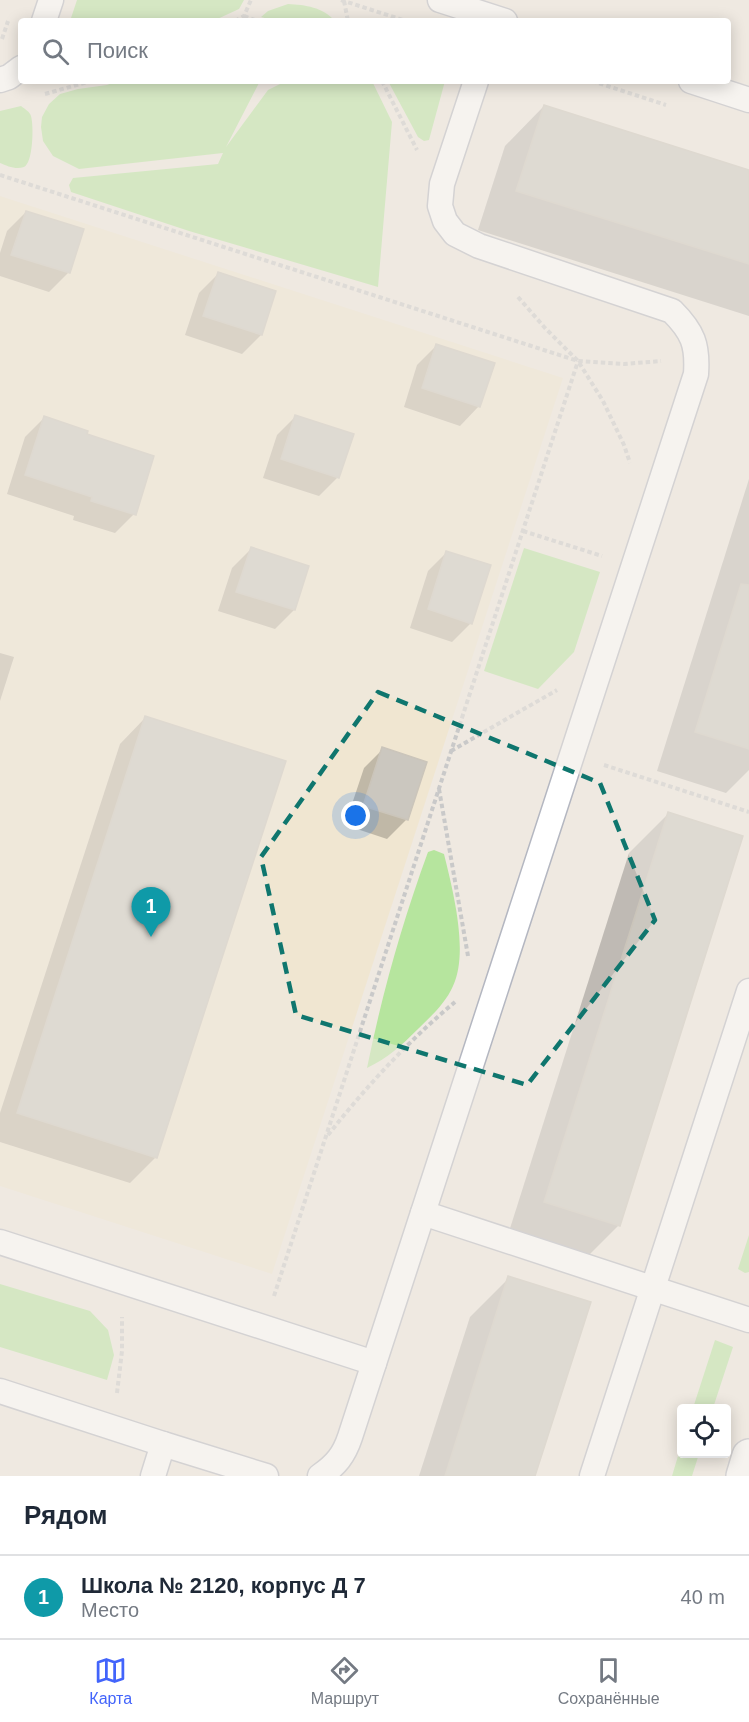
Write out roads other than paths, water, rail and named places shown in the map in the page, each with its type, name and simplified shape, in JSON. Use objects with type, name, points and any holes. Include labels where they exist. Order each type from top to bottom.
[{"type":"street","points":[[743,1476],[749,1456]]},
{"type":"lane","points":[[45,18],[51,0]]},
{"type":"lane","points":[[440,0],[493,18]]},
{"type":"lane","points":[[0,80],[18,70]]},
{"type":"lane","points":[[320,1476],[332,1468],[344,1455],[696,375],[697,355],[693,337],[685,324],[672,311],[479,246],[454,234],[445,221],[440,206],[442,184],[475,84]]},
{"type":"lane","points":[[700,84],[749,100]]},
{"type":"lane","points":[[592,1476],[749,991]]},
{"type":"lane","points":[[423,1213],[749,1320]]},
{"type":"lane","points":[[0,1242],[374,1363]]},
{"type":"lane","points":[[0,1391],[266,1476]]},
{"type":"lane","points":[[153,1476],[163,1444]]},
{"type":"place","name":"Школа № 2120, корпус Д 7","points":[[151,937]]}]
